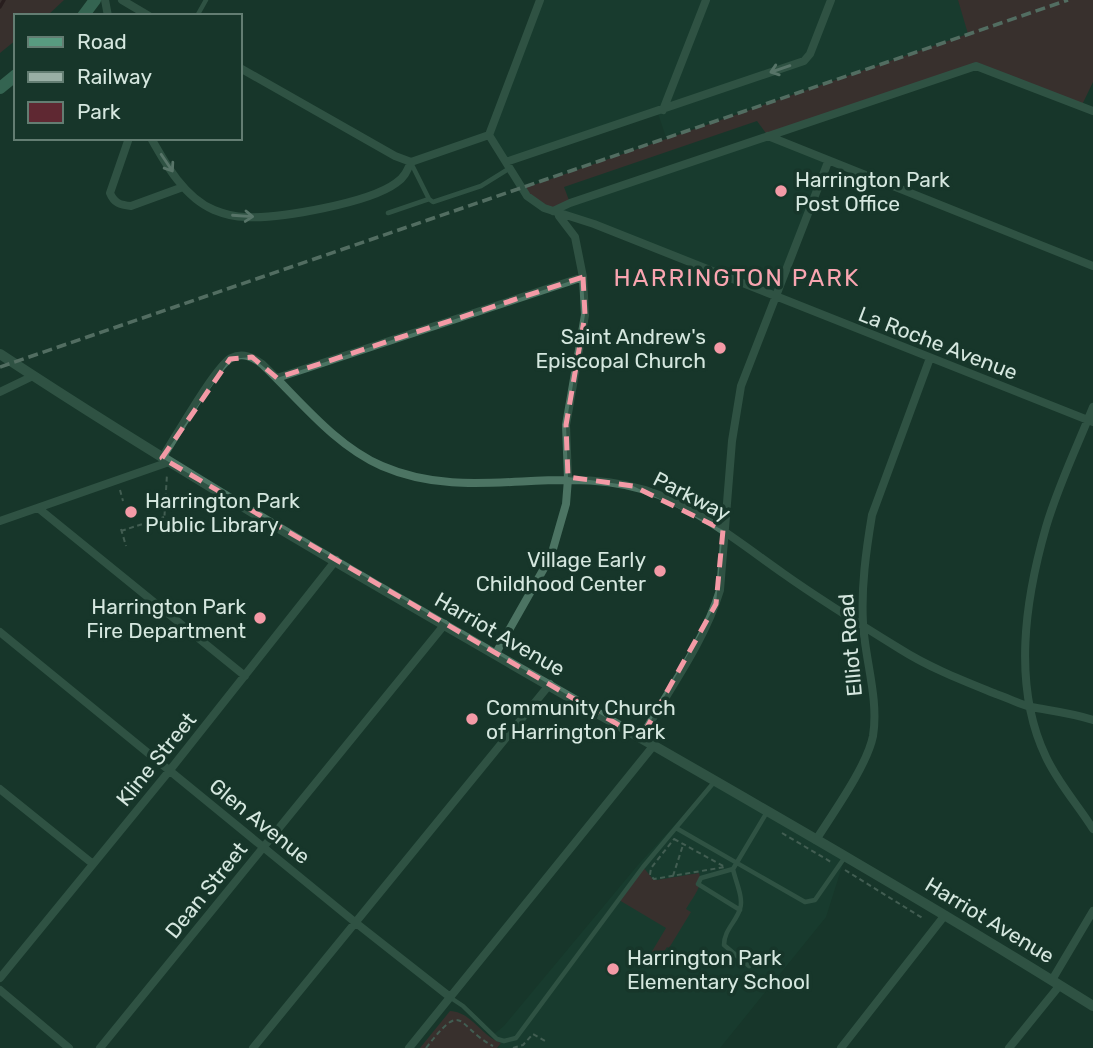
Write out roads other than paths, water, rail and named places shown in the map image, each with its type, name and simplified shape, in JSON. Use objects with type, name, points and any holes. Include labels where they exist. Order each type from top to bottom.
[{"type":"main road","points":[[0,88],[14,77]]},
{"type":"street","points":[[122,0],[146,14]]},
{"type":"street","points":[[242,69],[395,156],[411,162],[489,135],[540,0]]},
{"type":"street","points":[[663,110],[706,0]]},
{"type":"street","points":[[508,165],[804,61],[810,54],[831,0]]},
{"type":"street","points":[[496,653],[551,556],[566,504],[566,425],[584,315],[583,277],[575,237],[562,218],[553,211],[976,66],[1093,111]]},
{"type":"street","name":"La Roche Avenue","points":[[489,135],[527,196],[544,208],[594,224],[1091,421]]},
{"type":"street","points":[[768,136],[1093,266]]},
{"type":"street","points":[[128,140],[110,193],[113,201],[121,206],[131,206],[183,187]]},
{"type":"street","points":[[152,140],[183,187],[196,200],[212,209],[246,218],[282,216],[360,198],[395,185],[405,175],[411,162]]},
{"type":"street","points":[[641,738],[716,604],[720,590],[732,441],[741,386],[828,162]]},
{"type":"street","points":[[277,378],[583,277]]},
{"type":"street","name":"Harriot Avenue","points":[[0,354],[166,465],[550,684],[945,915],[1093,1006]]},
{"type":"street","name":"Parkway","points":[[166,465],[218,371],[230,359],[240,355],[252,356],[340,440],[364,456],[393,470],[446,483],[568,479],[633,486],[691,510],[786,576],[903,651],[966,682],[1029,706],[1066,711],[1093,720]]},
{"type":"street","name":"Elliot Road","points":[[816,840],[867,753],[873,736],[871,677],[863,626],[862,588],[872,516],[930,358]]},
{"type":"street","points":[[0,391],[33,376]]},
{"type":"street","points":[[1093,407],[1091,421],[1046,526],[1029,601],[1025,663],[1029,706],[1046,757],[1093,829]]},
{"type":"street","points":[[0,521],[166,465]]},
{"type":"street","points":[[38,508],[245,677]]},
{"type":"street","name":"Kline Street","points":[[0,978],[245,677],[336,560]]},
{"type":"street","name":"Dean Street","points":[[100,1048],[445,624]]},
{"type":"street","name":"Glen Avenue","points":[[0,632],[450,997]]},
{"type":"street","points":[[253,1048],[550,684]]},
{"type":"street","points":[[409,1048],[654,745]]},
{"type":"street","points":[[1,791],[93,864]]},
{"type":"street","points":[[1009,1048],[1056,982],[1093,911]]},
{"type":"street","points":[[841,1048],[945,915]]},
{"type":"street","points":[[0,989],[69,1048]]},
{"type":"lane","points":[[411,162],[429,200]]},
{"type":"lane","points":[[388,213],[481,186],[508,165]]},
{"type":"lane","points":[[511,1048],[510,1041],[521,1034],[643,867],[715,781]]},
{"type":"lane","points":[[749,966],[723,945],[724,937],[740,910],[741,903],[733,869],[767,811]]},
{"type":"lane","points":[[676,828],[805,902],[815,900],[845,857]]},
{"type":"lane","points":[[733,869],[701,878],[698,884],[740,910]]},
{"type":"lane","name":"Glen Avenue","points":[[450,997],[497,1039],[510,1041]]},
{"type":"waterway","points":[[0,7],[4,0]]},
{"type":"railway","points":[[0,367],[1068,0]]},
{"type":"place","name":"Harrington Park Post Office","points":[[781,191]]},
{"type":"place","name":"Saint Andrew's Episcopal Church","points":[[720,348]]},
{"type":"place","name":"Harrington Park Public Library","points":[[131,512]]},
{"type":"place","name":"Village Early Childhood Center","points":[[660,571]]},
{"type":"place","name":"Harrington Park Fire Department","points":[[260,618]]},
{"type":"place","name":"Community Church of Harrington Park","points":[[472,719]]},
{"type":"place","name":"Harrington Park Elementary School","points":[[613,969]]},
{"type":"district","name":"HARRINGTON PARK","points":[[737,278]]}]
